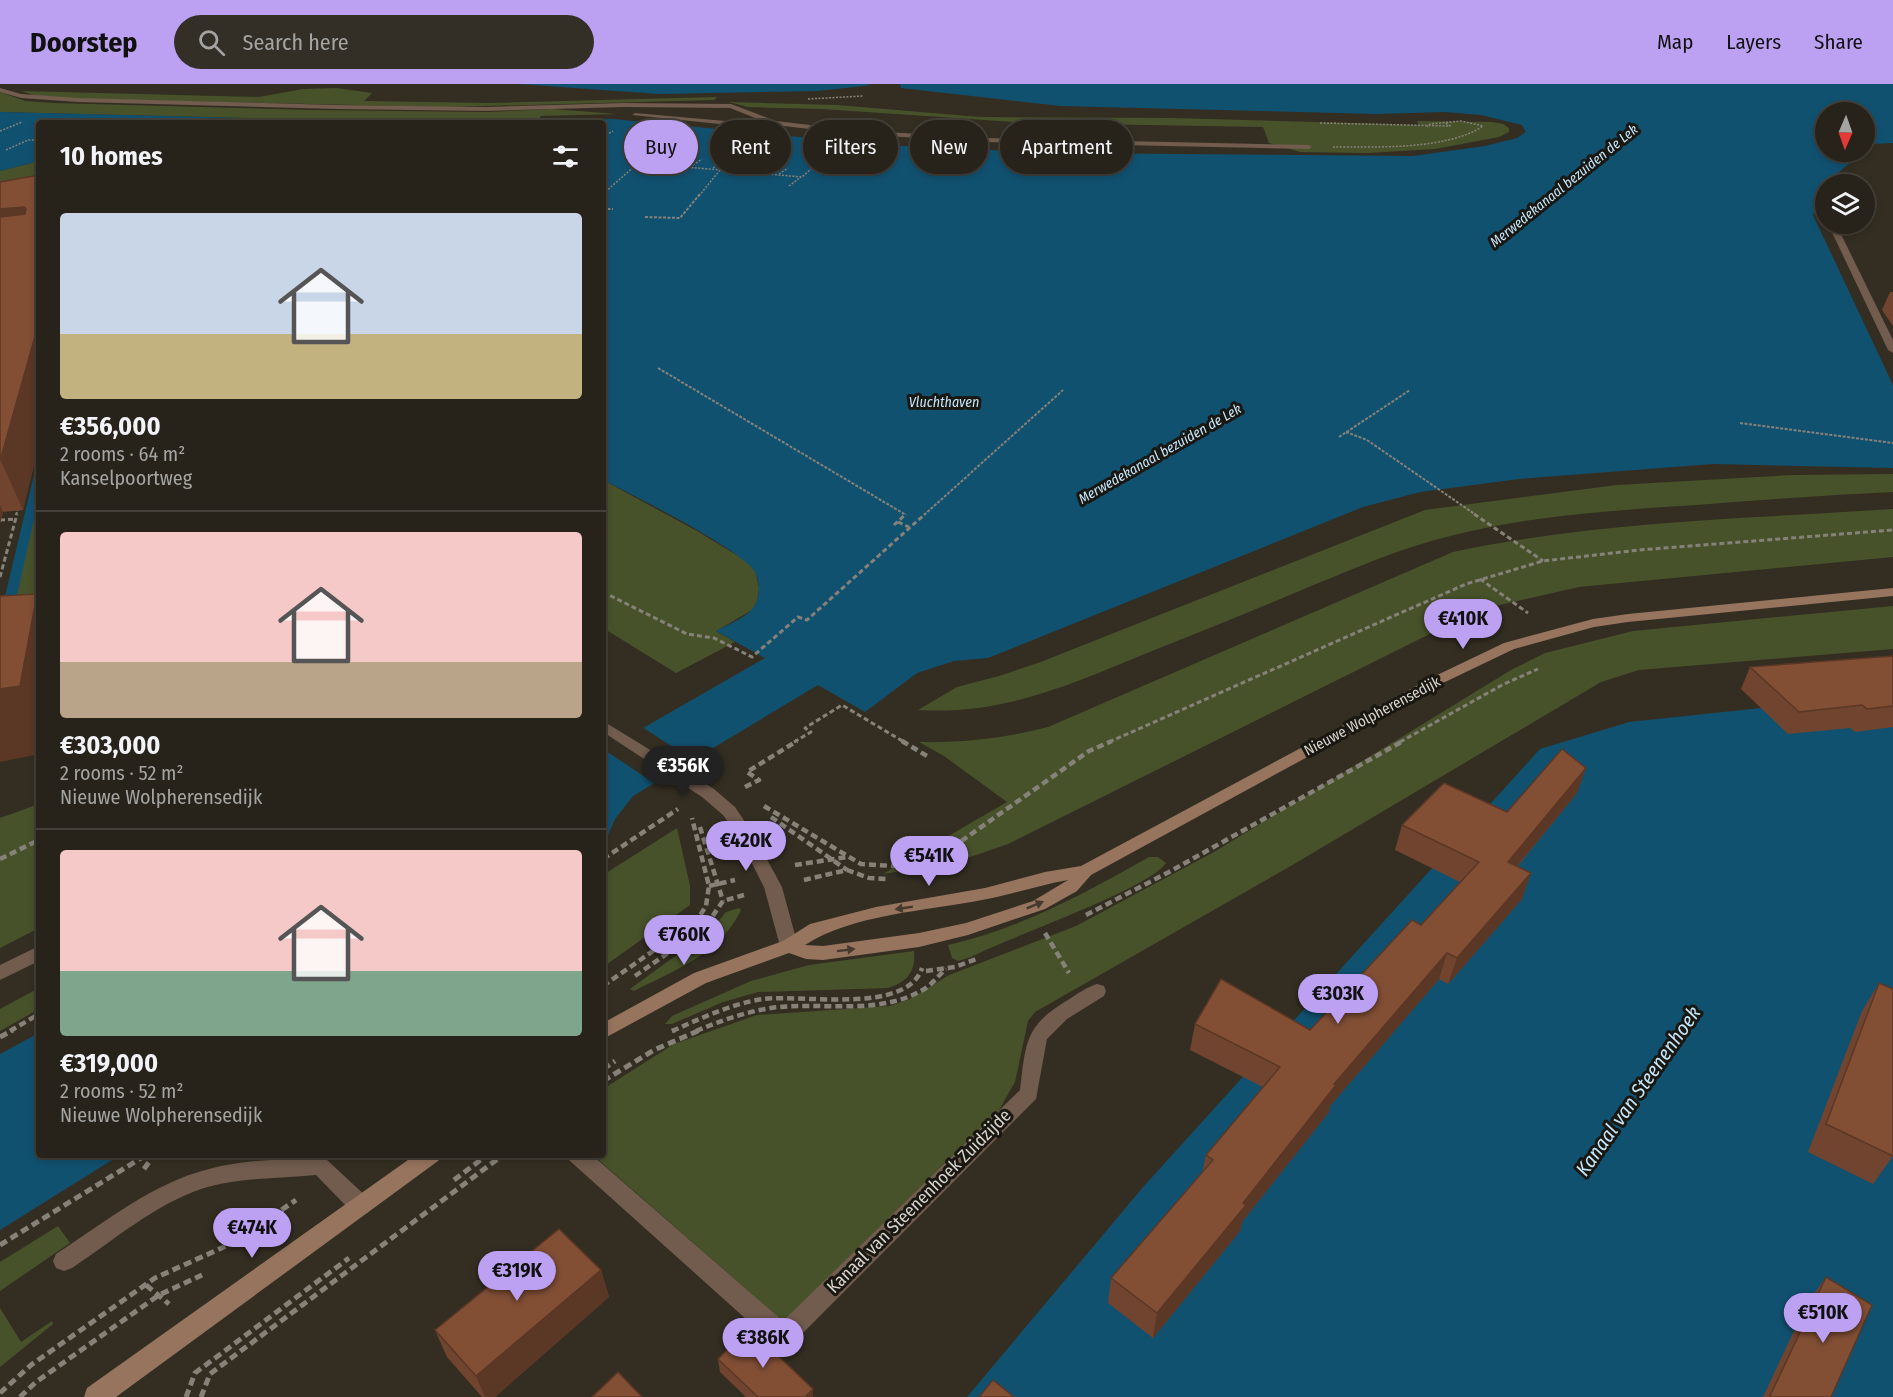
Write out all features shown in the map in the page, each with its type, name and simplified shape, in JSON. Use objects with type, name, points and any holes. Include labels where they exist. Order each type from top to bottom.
[{"type":"street","points":[[0,90],[40,98],[337,107],[486,109],[624,105],[731,106],[767,120]]},
{"type":"street","points":[[635,115],[710,122]]},
{"type":"street","points":[[791,125],[853,132],[954,138],[1309,147]]},
{"type":"street","points":[[1837,234],[1893,350]]},
{"type":"street","name":"Nieuwe Wolpherensedijk","points":[[606,1030],[700,978],[789,946],[816,929],[843,921],[985,894],[1045,878],[1085,871],[1438,680],[1509,646],[1593,623],[1628,618],[1893,592]]},
{"type":"street","points":[[606,726],[708,793],[729,811],[744,832],[773,887],[789,946]]},
{"type":"street","name":"Nieuwe Wolpherensedijk","points":[[789,946],[806,952],[823,953],[927,938],[968,928],[1039,904],[1071,887],[1085,871]]},
{"type":"street","points":[[0,973],[36,954]]},
{"type":"street","name":"Kanaal van Steenenhoek Zuidzijde","points":[[580,1158],[783,1337],[1029,1093],[1032,1061],[1041,1030],[1052,1019],[1097,991]]},
{"type":"street","points":[[96,1397],[427,1158]]},
{"type":"street","points":[[64,1261],[173,1192],[198,1181],[222,1176],[320,1166],[360,1205]]},
{"type":"path","points":[[806,100],[863,96]]},
{"type":"path","points":[[1309,147],[1384,146],[1415,143],[1461,136],[1478,131],[1483,126],[1478,123],[1456,121],[1430,124],[1427,127]]},
{"type":"path","points":[[6,150],[28,140],[36,141]]},
{"type":"path","points":[[698,161],[702,159]]},
{"type":"path","points":[[606,191],[626,174]]},
{"type":"path","points":[[645,217],[680,218],[717,174]]},
{"type":"path","points":[[767,174],[802,177]]},
{"type":"path","points":[[789,186],[805,174]]},
{"type":"path","points":[[606,209],[613,209]]},
{"type":"path","points":[[658,368],[907,514],[894,525]]},
{"type":"path","points":[[606,594],[687,634],[714,638],[752,657],[798,617],[807,620],[1063,390]]},
{"type":"path","points":[[1340,437],[1410,390]]},
{"type":"path","points":[[1740,423],[1893,443]]},
{"type":"path","points":[[1346,432],[1367,440],[1543,561]]},
{"type":"path","points":[[0,578],[18,508]]},
{"type":"path","points":[[0,520],[16,519]]},
{"type":"path","points":[[898,522],[909,527]]},
{"type":"path","points":[[758,802],[861,864],[893,866],[933,861],[1089,751],[1480,579],[1543,561],[1639,550],[1893,530]]},
{"type":"path","points":[[1480,579],[1529,613]]},
{"type":"path","points":[[1082,917],[1170,872],[1502,685],[1540,668]]},
{"type":"path","points":[[749,785],[759,780],[747,772],[811,732],[804,728],[842,705],[927,756]]},
{"type":"path","points":[[708,793],[699,825],[723,901]]},
{"type":"path","points":[[606,857],[680,808]]},
{"type":"path","points":[[760,809],[847,870]]},
{"type":"path","points":[[606,984],[680,932],[699,917],[706,906],[709,886],[690,814]]},
{"type":"path","points":[[0,859],[36,841]]},
{"type":"path","points":[[933,861],[934,867]]},
{"type":"path","points":[[1035,936],[1054,928]]},
{"type":"path","points":[[1044,932],[1071,977]]},
{"type":"path","points":[[927,938],[946,968]]},
{"type":"path","points":[[663,1034],[746,1003],[779,997],[884,996],[905,989],[916,981],[922,972],[927,938]]},
{"type":"path","points":[[922,972],[946,968],[990,954]]},
{"type":"path","points":[[606,1079],[657,1047],[748,1012],[900,1001],[927,988],[946,968]]},
{"type":"path","points":[[0,1037],[36,1016]]},
{"type":"path","points":[[606,1067],[620,1057]]},
{"type":"path","points":[[0,1245],[141,1158]]},
{"type":"path","points":[[144,1169],[152,1158]]},
{"type":"path","points":[[449,1183],[483,1158]]},
{"type":"path","points":[[201,1397],[210,1374],[500,1158]]},
{"type":"path","points":[[0,1393],[31,1365],[155,1278],[235,1242],[330,1176]]},
{"type":"path","points":[[186,1397],[195,1373],[355,1254]]},
{"type":"path","points":[[20,1397],[36,1382],[159,1295],[209,1272]]},
{"type":"path","points":[[146,1285],[170,1305]]},
{"type":"green space","points":[[336,88],[372,93],[364,101],[487,103],[717,97],[714,100],[446,107],[79,99],[37,96],[21,91],[259,97],[303,89]]},
{"type":"green space","points":[[0,92],[25,101],[54,103],[311,110],[486,112],[553,109],[617,114],[541,116],[539,120],[324,120],[0,112]]},
{"type":"green space","points":[[729,102],[837,105],[980,117],[1170,118],[1419,125],[1417,121],[1492,122],[1503,124],[1509,128],[1509,132],[1499,137],[1435,149],[1368,153],[1300,152],[1269,143],[1263,127],[1133,125],[1133,120],[1000,121],[822,109],[748,107]]},
{"type":"green space","points":[[36,162],[36,207],[0,217],[0,171]]},
{"type":"green space","points":[[1893,474],[1893,492],[1590,513],[1519,522],[1449,536],[1376,560],[1119,665],[1036,695],[979,708],[918,710],[957,687],[1038,663],[1425,510],[1617,485],[1793,475]]},
{"type":"green space","points":[[606,482],[697,531],[748,562],[756,573],[759,589],[757,602],[752,610],[716,631],[735,642],[676,673],[606,630]]},
{"type":"green space","points":[[36,504],[36,624],[13,603]]},
{"type":"green space","points":[[1893,509],[1893,557],[1579,587],[1478,610],[1008,844],[956,862],[883,874],[1007,802],[944,756],[919,742],[984,739],[1048,727],[1453,552],[1617,527]]},
{"type":"green space","points":[[1893,606],[1893,649],[1639,670],[1601,682],[1289,867],[1035,1012],[1028,1021],[1015,1082],[999,1110],[785,1323],[596,1158],[606,1158],[606,1087],[674,1044],[757,1015],[890,1006],[910,999],[949,975],[1076,926],[1214,852],[1511,670],[1545,653],[1633,631]]},
{"type":"green space","points":[[36,805],[36,930],[0,948],[0,818]]},
{"type":"green space","points":[[677,828],[690,886],[690,905],[606,965],[606,873]]},
{"type":"green space","points":[[1149,857],[1158,857],[1166,863],[1154,874],[1133,886],[1076,913],[971,957],[958,961],[952,958],[948,945],[1027,919],[1076,897]]},
{"type":"green space","points":[[739,908],[741,910],[732,925],[709,949],[665,976],[634,991],[630,989],[711,930],[726,912]]},
{"type":"green space","points":[[914,951],[912,970],[909,975],[900,983],[888,988],[758,992],[723,1002],[672,1024],[665,1024],[672,1016],[751,981],[809,965]]},
{"type":"green space","points":[[36,990],[36,1011],[0,1031],[0,1009]]},
{"type":"green space","points":[[58,1226],[70,1243],[0,1291],[0,1262]]},
{"type":"green space","points":[[0,1308],[21,1342],[52,1321],[53,1324],[0,1367]]},
{"type":"water","points":[[519,84],[872,85],[818,91],[659,94]]},
{"type":"water","name":"Vluchthaven","points":[[900,84],[1893,84],[1893,143],[1875,144],[1875,102],[1815,102],[1815,162],[1851,162],[1837,174],[1815,174],[1815,213],[1813,215],[1815,234],[1822,234],[1893,385],[1893,468],[1713,464],[1519,479],[1420,492],[1363,507],[988,658],[954,661],[917,673],[865,712],[818,685],[633,796],[615,819],[606,840],[606,749],[765,658],[716,631],[744,616],[753,608],[759,588],[755,572],[730,550],[685,523],[606,482],[606,120],[571,120],[613,119],[624,120],[624,174],[698,174],[698,127],[710,128],[710,174],[791,174],[791,136],[803,137],[803,174],[898,174],[898,146],[910,146],[910,174],[988,174],[988,150],[1000,150],[1000,174],[1133,174],[1133,154],[1413,156],[1485,146],[1517,138],[1526,132],[1522,125],[1481,115],[1445,112],[1376,114],[1061,106],[901,88]]},
{"type":"water","points":[[0,112],[324,120],[36,120],[36,162],[0,171]]},
{"type":"water","name":"Kanaal van Steenenhoek","points":[[1893,694],[1893,1397],[967,1397],[1144,1186],[1540,749],[1629,722]]},
{"type":"water","points":[[36,1035],[36,1158],[115,1158],[0,1230],[0,1054]]},
{"type":"pier","points":[[642,727],[696,762],[657,785],[606,751],[606,747]]},
{"type":"building","points":[[36,176],[36,333],[0,461],[0,217],[25,214],[26,209],[24,207],[0,209],[0,182]]},
{"type":"building","points":[[36,594],[20,686],[0,689],[0,596]]},
{"type":"building","points":[[1893,656],[1893,706],[1867,709],[1862,705],[1799,712],[1750,667]]},
{"type":"building","points":[[1562,749],[1586,768],[1508,862],[1531,873],[1457,958],[1447,953],[1334,1084],[1336,1085],[1243,1203],[1246,1205],[1157,1313],[1111,1278],[1213,1160],[1206,1155],[1280,1067],[1195,1024],[1221,979],[1310,1030],[1412,920],[1421,925],[1479,862],[1402,825],[1444,783],[1507,812]]},
{"type":"building","points":[[1879,983],[1893,989],[1893,1156],[1826,1124]]},
{"type":"building","points":[[559,1229],[601,1270],[476,1376],[435,1330]]},
{"type":"building","points":[[1826,1277],[1872,1305],[1831,1397],[1772,1397],[1770,1396]]},
{"type":"building","points":[[749,1328],[813,1389],[805,1397],[758,1397],[718,1359]]},
{"type":"building","points":[[618,1372],[642,1397],[592,1397]]},
{"type":"building","points":[[993,1380],[1014,1397],[979,1397]]},
{"type":"waterway","points":[[7,613],[36,488]]},
{"type":"water label","name":"Merwedekanaal bezuiden de Lek","points":[[1564,186]]},
{"type":"water label","name":"Merwedekanaal bezuiden de Lek","points":[[1160,454]]}]
